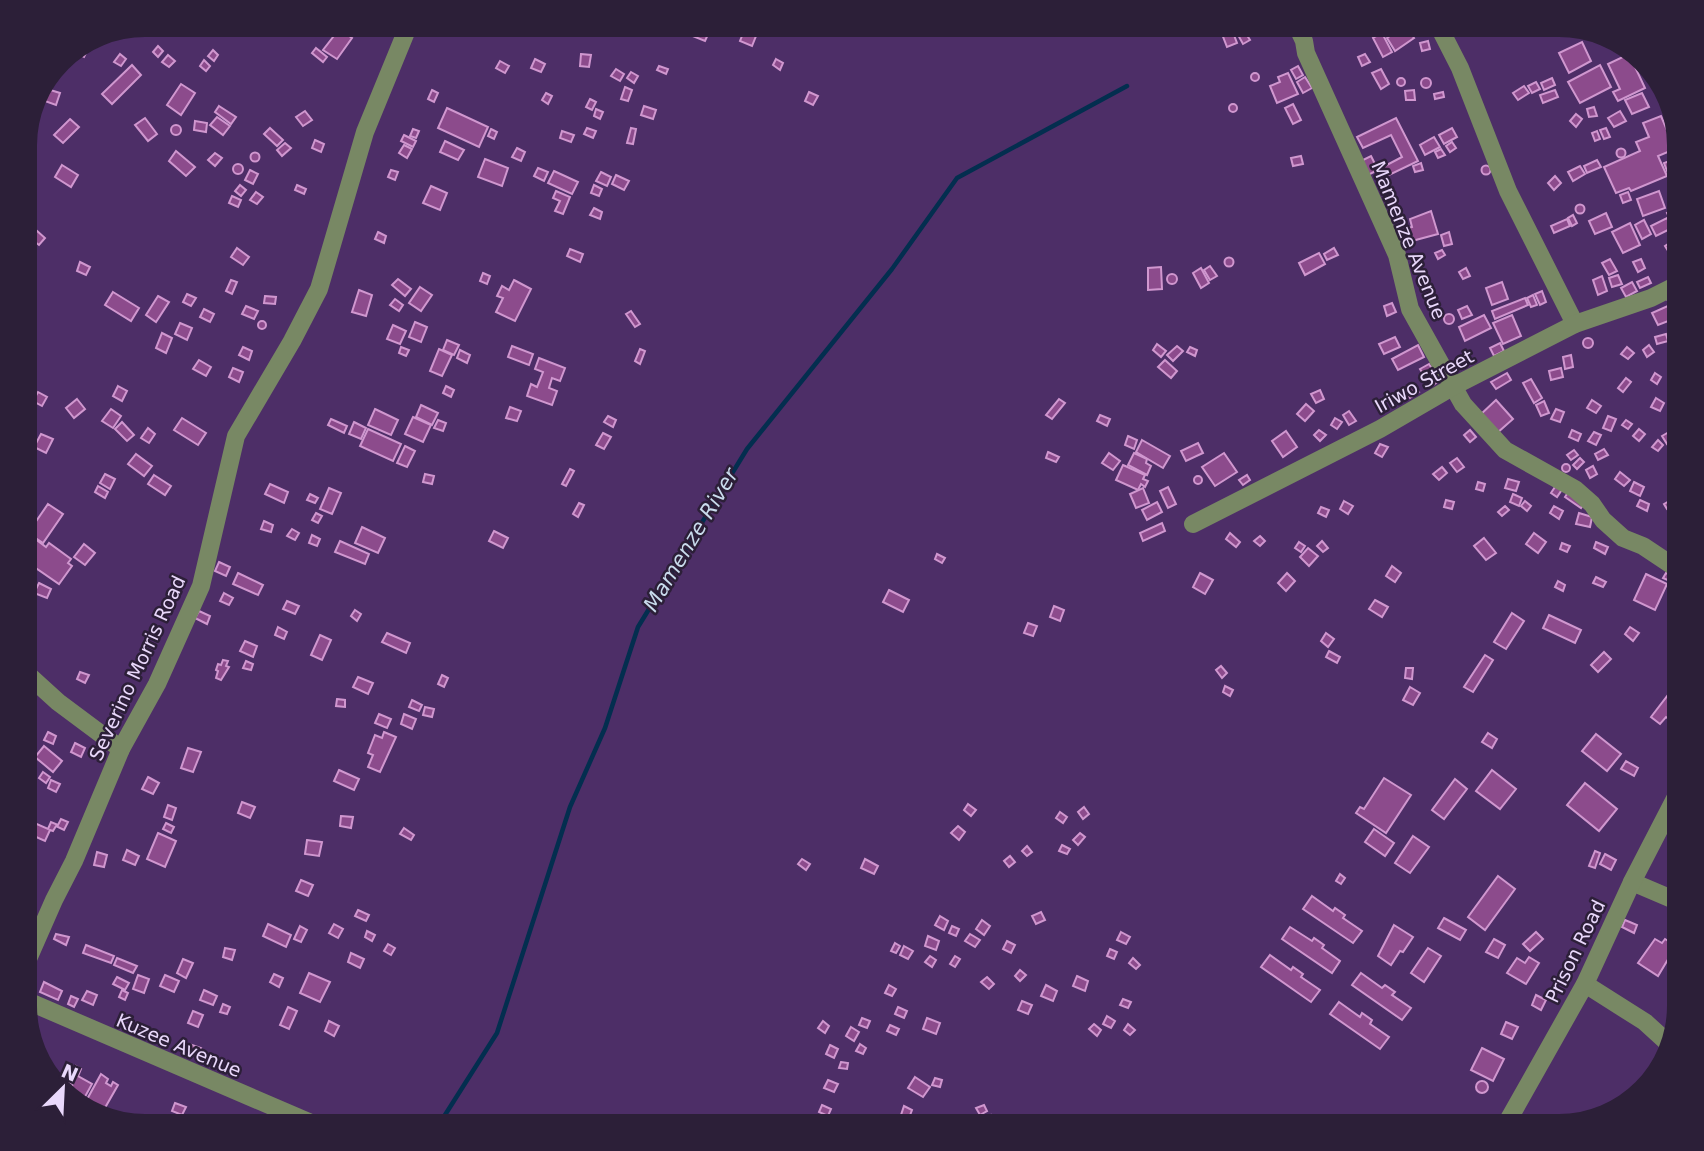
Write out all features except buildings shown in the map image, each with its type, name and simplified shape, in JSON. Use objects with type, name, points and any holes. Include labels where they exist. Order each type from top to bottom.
[{"type":"street","name":"Severino Morris Road","points":[[37,939],[74,861],[121,749],[157,684],[201,586],[236,436],[319,289],[365,132],[404,37]]},
{"type":"street","name":"Mamenze Avenue","points":[[1302,37],[1306,53],[1397,255],[1410,309],[1463,404],[1505,450],[1575,489],[1623,538],[1643,546],[1667,562]]},
{"type":"street","points":[[1444,37],[1460,68],[1508,191],[1576,324]]},
{"type":"street","name":"Iriwo Street","points":[[1193,524],[1380,429],[1454,386],[1576,324],[1667,290]]},
{"type":"street","points":[[37,683],[121,749]]},
{"type":"street","name":"Prison Road","points":[[1512,1114],[1585,984],[1667,814]]},
{"type":"street","points":[[1632,882],[1667,897]]},
{"type":"street","points":[[1585,984],[1645,1022],[1663,1038]]},
{"type":"street","name":"Kuzee Avenue","points":[[37,1005],[289,1114]]},
{"type":"waterway","name":"Mamenze River","points":[[446,1114],[497,1033],[570,807],[605,728],[638,627],[747,449],[892,269],[957,178],[1127,86]]}]
